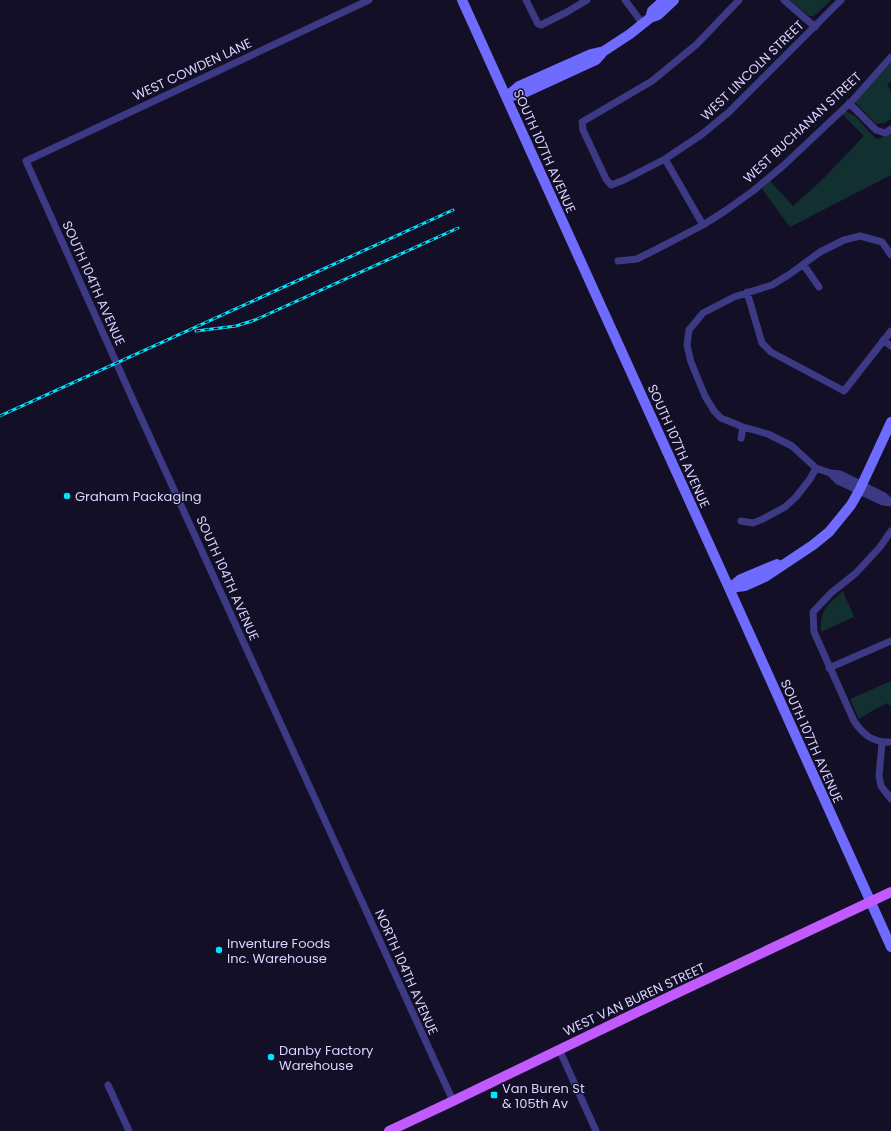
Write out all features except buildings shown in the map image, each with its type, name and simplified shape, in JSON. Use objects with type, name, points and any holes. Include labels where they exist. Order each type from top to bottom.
[{"type":"main road","name":"SOUTH 107TH AVENUE","points":[[462,0],[730,588],[891,947]]},
{"type":"main road","points":[[647,21],[652,11],[664,0]]},
{"type":"main road","points":[[506,97],[522,94],[596,60],[604,51],[658,15],[674,0]]},
{"type":"main road","points":[[730,588],[745,586],[765,577],[813,545],[829,532],[851,505],[861,488],[891,422]]},
{"type":"main road","name":"WEST VAN BUREN STREET","points":[[389,1131],[453,1102],[559,1049],[677,993],[871,903],[891,892]]},
{"type":"street","name":"WEST COWDEN LANE","points":[[26,160],[369,0]]},
{"type":"street","points":[[526,0],[538,24],[567,12],[586,0]]},
{"type":"street","points":[[625,0],[647,21]]},
{"type":"street","name":"WEST LINCOLN STREET","points":[[739,0],[697,44],[652,81],[582,122],[583,130],[606,179],[611,185],[665,159],[701,135],[729,112],[841,0]]},
{"type":"street","points":[[784,0],[815,26]]},
{"type":"street","name":"WEST BUCHANAN STREET","points":[[618,261],[637,259],[703,225],[753,191],[784,165],[849,103],[891,56]]},
{"type":"street","points":[[849,103],[876,130],[888,131]]},
{"type":"street","points":[[665,159],[703,225]]},
{"type":"street","name":"SOUTH 104TH AVENUE","points":[[26,160],[133,400],[339,852]]},
{"type":"street","points":[[891,255],[882,242],[860,236],[844,240],[820,252],[772,285],[734,297],[703,313],[689,330],[687,346],[689,357],[705,396],[714,411],[721,418],[743,427],[768,434],[792,446],[816,468],[830,473],[838,481],[861,488],[883,502],[891,503]]},
{"type":"street","points":[[803,264],[820,288]]},
{"type":"street","points":[[747,292],[762,343],[771,352],[844,391],[891,331]]},
{"type":"street","points":[[883,340],[891,346]]},
{"type":"street","points":[[741,438],[743,427]]},
{"type":"street","points":[[741,521],[753,523],[785,507],[796,497],[810,479],[816,468]]},
{"type":"street","points":[[891,531],[880,547],[856,573],[831,593],[813,612],[814,632],[854,721],[860,730],[867,736],[882,743],[891,742]]},
{"type":"street","points":[[830,668],[891,641]]},
{"type":"street","points":[[882,743],[879,776],[881,786],[891,799]]},
{"type":"street","name":"NORTH 104TH AVENUE","points":[[339,852],[453,1102]]},
{"type":"street","points":[[559,1049],[596,1131]]},
{"type":"street","points":[[108,1085],[129,1131]]},
{"type":"green space","points":[[790,0],[831,0],[814,16],[809,16]]},
{"type":"green space","points":[[891,63],[891,82],[887,84],[891,91],[891,119],[884,123],[876,124],[856,103],[856,100]]},
{"type":"green space","points":[[846,111],[855,116],[875,138],[879,139],[891,133],[891,175],[790,227],[762,189],[770,181],[793,206],[821,181],[864,136],[842,114]]},
{"type":"green space","points":[[843,591],[854,617],[821,632],[821,619],[823,613],[829,604]]},
{"type":"green space","points":[[891,681],[891,705],[889,706],[888,703],[859,719],[850,699]]},
{"type":"railway","points":[[0,416],[453,210]]},
{"type":"railway","points":[[196,331],[236,326],[255,320],[458,228]]},
{"type":"place","name":"Graham Packaging","points":[[67,496]]},
{"type":"place","name":"Inventure Foods Inc. Warehouse","points":[[219,950]]},
{"type":"place","name":"Danby Factory Warehouse","points":[[271,1057]]},
{"type":"place","name":"Van Buren St & 105th Av","points":[[494,1095]]}]
